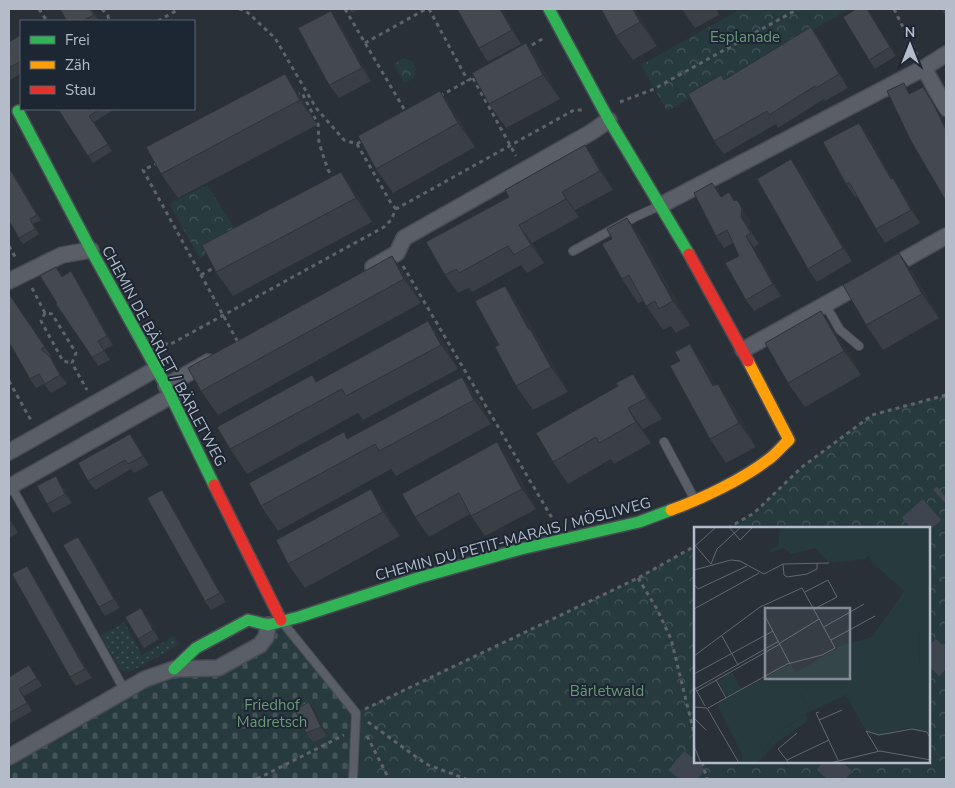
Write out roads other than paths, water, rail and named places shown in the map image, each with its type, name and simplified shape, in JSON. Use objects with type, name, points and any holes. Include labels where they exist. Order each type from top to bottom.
[{"type":"street","points":[[550,9],[609,120],[661,205],[743,350],[946,236]]},
{"type":"street","points":[[661,205],[924,68],[946,54]]},
{"type":"street","points":[[924,68],[946,108]]},
{"type":"street","name":"CHEMIN DE BÄRLET / BÄRLETWEG","points":[[19,110],[91,250],[169,391],[274,622]]},
{"type":"street","points":[[364,272],[397,253],[404,238],[609,120]]},
{"type":"street","points":[[9,282],[62,255],[91,250]]},
{"type":"street","name":"CHEMIN DU PETIT-MARAIS / MÖSLIWEG","points":[[174,669],[196,648],[248,620],[274,622],[299,617],[418,578],[511,552],[639,522],[696,502],[733,482],[768,460],[789,440],[743,350]]},
{"type":"street","points":[[9,485],[169,391],[223,353]]},
{"type":"street","points":[[9,452],[156,369]]},
{"type":"street","points":[[9,757],[145,679],[174,669],[218,668],[260,645],[274,622]]},
{"type":"lane","points":[[573,252],[635,216],[661,205]]},
{"type":"lane","points":[[826,304],[840,330],[859,346]]},
{"type":"lane","points":[[664,442],[696,502]]},
{"type":"lane","points":[[9,485],[125,691]]},
{"type":"lane","points":[[274,622],[356,713],[354,779]]},
{"type":"tunnel","points":[[912,527],[946,497]]},
{"type":"tunnel","points":[[930,666],[946,648]]},
{"type":"tunnel","points":[[679,779],[694,761]]},
{"type":"tunnel","points":[[827,779],[841,763]]},
{"type":"park label","name":"Esplanade","points":[[745,37]]},
{"type":"park label","name":"Bärletwald","points":[[607,691]]},
{"type":"park label","name":"Friedhof Madretsch","points":[[272,714]]}]
